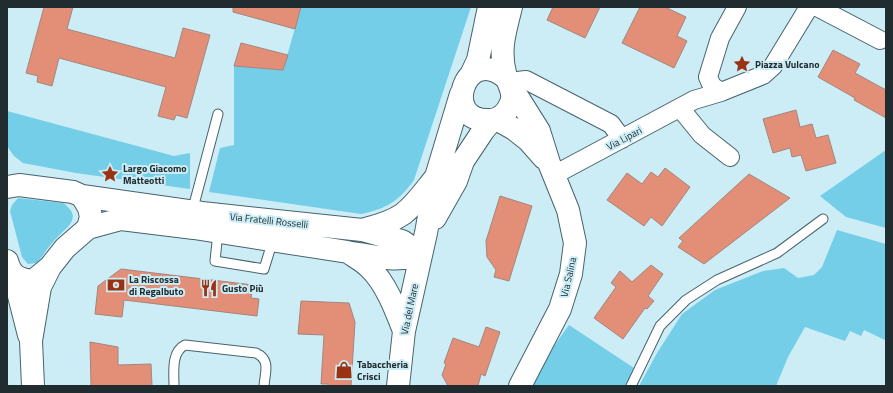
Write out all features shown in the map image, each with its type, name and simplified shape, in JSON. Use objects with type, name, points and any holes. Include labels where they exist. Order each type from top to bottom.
[{"type":"street","points":[[426,233],[436,177],[466,80],[471,75],[478,60],[489,7]]},
{"type":"street","points":[[426,233],[456,181],[463,161],[483,131],[494,120],[508,110],[511,103],[513,96],[503,63],[502,45],[511,7]]},
{"type":"street","points":[[730,157],[702,135],[687,104],[708,77],[720,38],[737,7]]},
{"type":"street","name":"Via Lipari","points":[[552,169],[622,139],[687,104],[763,75],[773,66],[809,7]]},
{"type":"street","points":[[817,7],[880,40]]},
{"type":"street","points":[[471,75],[485,69],[493,70],[500,73],[509,83]]},
{"type":"street","points":[[708,77],[712,86],[721,92]]},
{"type":"street","points":[[509,83],[526,80],[610,124],[622,139]]},
{"type":"street","name":"Via Salina","points":[[509,83],[539,131],[568,210],[575,243],[571,274],[560,309],[520,386]]},
{"type":"street","points":[[461,94],[462,103],[474,118],[483,121],[494,120],[514,129],[528,140],[552,169]]},
{"type":"street","name":"Via Fratelli Rosselli","points":[[11,183],[73,192],[82,196],[192,212],[362,230],[385,223],[403,214],[418,199],[436,177]]},
{"type":"street","points":[[33,386],[31,342],[40,287],[50,267],[65,248],[88,228],[91,217],[89,208],[82,196]]},
{"type":"street","name":"Via Fratelli Rosselli","points":[[88,228],[121,220],[218,232],[348,252],[369,267],[378,279],[393,304],[404,331]]},
{"type":"street","points":[[362,230],[402,241],[421,254]]},
{"type":"street","name":"Via del Mare","points":[[398,386],[404,331],[426,233]]},
{"type":"street","points":[[348,252],[398,260],[421,254]]},
{"type":"street","points":[[9,266],[22,280],[33,281],[50,267]]},
{"type":"street","points":[[9,266],[31,342]]},
{"type":"lane","points":[[192,212],[218,114]]},
{"type":"lane","points":[[631,386],[660,326],[686,300],[717,280],[777,253],[823,219]]},
{"type":"lane","points":[[218,232],[215,261],[264,269],[273,240]]},
{"type":"lane","points":[[174,386],[175,356],[179,348],[184,345],[256,353],[263,356],[266,362],[264,386]]},
{"type":"shaded area","points":[[301,7],[471,7],[414,180],[397,199],[378,210],[361,214],[209,192],[220,148],[234,145],[234,66],[283,70]]},
{"type":"shaded area","points":[[7,111],[174,156],[190,153],[190,189],[76,173],[23,163],[14,156],[7,146]]},
{"type":"shaded area","points":[[886,150],[886,228],[846,217],[820,196]]},
{"type":"shaded area","points":[[18,198],[63,203],[73,214],[73,219],[70,224],[51,244],[37,263],[28,264],[22,257],[10,211],[12,205]]},
{"type":"shaded area","points":[[837,230],[886,244],[885,340],[864,330],[861,336],[850,331],[845,341],[805,327],[788,357],[776,386],[639,386],[657,353],[682,314],[715,290],[763,271],[784,268],[798,278],[814,275],[822,267]]},
{"type":"shaded area","points":[[569,325],[634,368],[626,386],[531,386],[543,361]]},
{"type":"building","points":[[44,7],[73,7],[67,29],[175,58],[183,28],[210,35],[187,118],[176,115],[174,120],[158,116],[166,87],[59,58],[52,86],[37,82],[38,76],[26,73]]},
{"type":"building","points":[[233,7],[301,7],[295,29],[233,12]]},
{"type":"building","points":[[553,7],[600,7],[585,38],[547,20]]},
{"type":"building","points":[[640,7],[665,7],[686,17],[677,36],[687,41],[674,68],[622,43]]},
{"type":"building","points":[[241,43],[288,55],[283,70],[234,66]]},
{"type":"building","points":[[833,50],[860,64],[855,73],[886,90],[886,118],[818,77]]},
{"type":"building","points":[[796,110],[800,127],[812,124],[816,138],[828,135],[836,163],[806,171],[801,155],[792,157],[790,148],[773,153],[763,119]]},
{"type":"building","points":[[665,168],[690,187],[662,226],[651,217],[644,226],[607,200],[627,173],[642,184],[651,172],[658,177]]},
{"type":"building","points":[[749,174],[790,198],[704,264],[678,247],[683,241],[679,238]]},
{"type":"building","points":[[500,196],[532,206],[509,281],[494,277],[496,270],[487,257],[486,241]]},
{"type":"building","points":[[651,265],[663,274],[648,296],[654,301],[647,309],[645,308],[623,339],[594,318],[616,287],[611,283],[620,271],[632,282]]},
{"type":"building","points":[[121,269],[253,285],[251,298],[259,299],[257,316],[124,300],[122,317],[95,314],[98,286]]},
{"type":"building","points":[[301,301],[349,303],[355,322],[351,386],[328,386],[328,384],[321,384],[324,335],[298,334]]},
{"type":"building","points":[[486,327],[500,332],[485,376],[481,374],[478,386],[448,386],[442,375],[446,364],[444,363],[453,338],[479,347]]},
{"type":"building","points":[[90,342],[118,347],[118,365],[151,364],[152,386],[91,386]]},
{"type":"place","name":"Piazza Vulcano","points":[[742,64]]},
{"type":"place","name":"Largo Giacomo Matteotti","points":[[110,174]]},
{"type":"place","name":"La Riscossa di Regalbuto","points":[[116,285]]},
{"type":"place","name":"Gusto Più","points":[[209,288]]},
{"type":"place","name":"Tabaccheria Crisci","points":[[344,370]]}]
